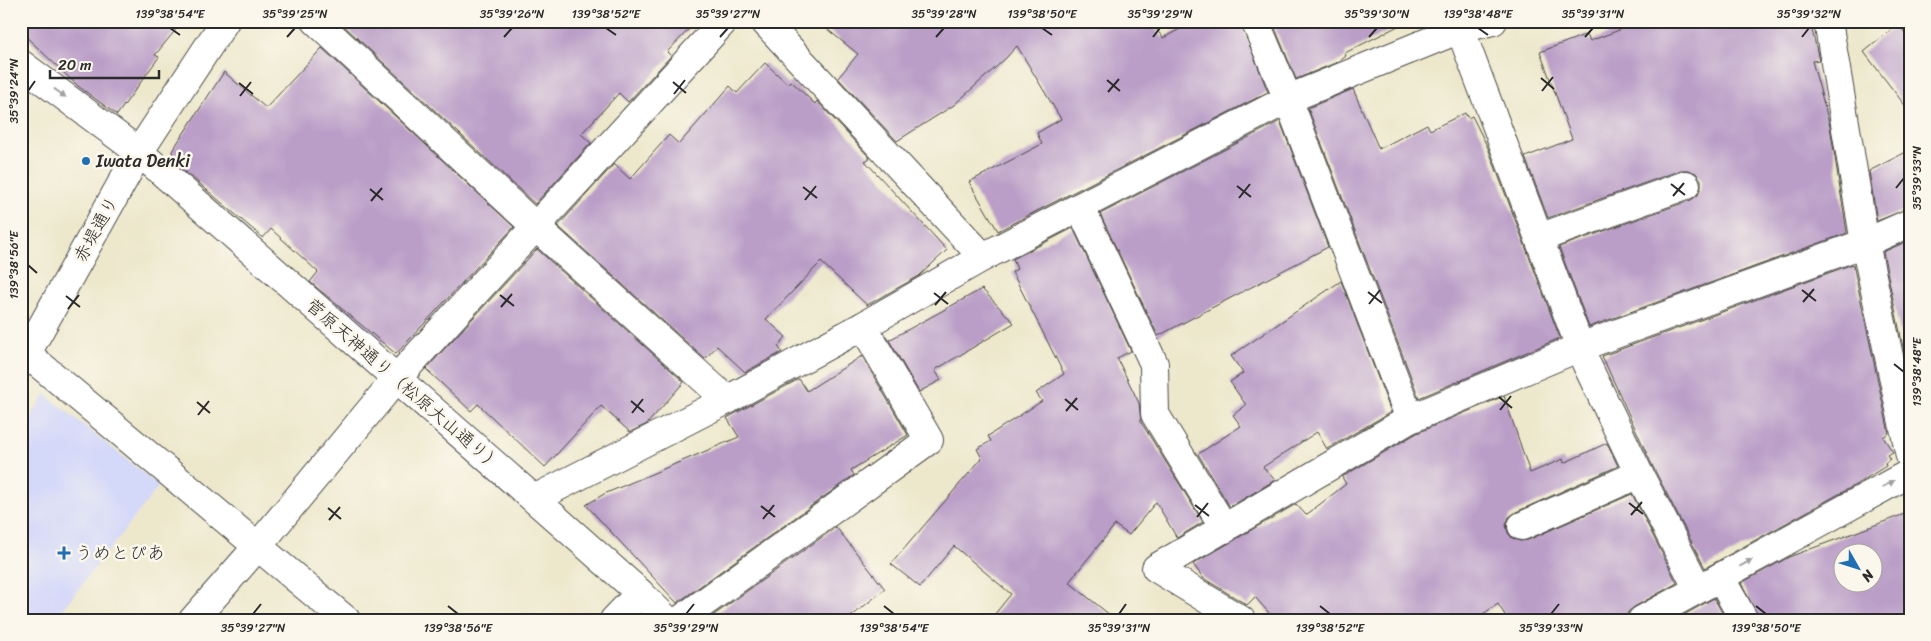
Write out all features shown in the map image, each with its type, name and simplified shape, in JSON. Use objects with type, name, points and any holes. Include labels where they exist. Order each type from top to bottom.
[{"type":"street","name":"赤堤通り","points":[[24,359],[139,152],[224,21]]},
{"type":"street","points":[[316,21],[536,227],[727,400]]},
{"type":"street","points":[[193,620],[258,546],[396,379],[724,21]]},
{"type":"street","points":[[764,21],[983,257]]},
{"type":"street","points":[[1255,21],[1288,99],[1410,419]]},
{"type":"street","points":[[534,499],[727,400],[863,326],[983,257],[1288,99],[1460,29],[1493,21]]},
{"type":"street","points":[[1828,21],[1865,243],[1910,456]]},
{"type":"street","points":[[1460,29],[1580,347],[1638,474],[1709,583],[1744,620]]},
{"type":"street","name":"菅原天神通り（松原大山通り）","points":[[21,64],[139,152],[534,499],[640,593],[667,620]]},
{"type":"street","points":[[1539,238],[1686,185]]},
{"type":"street","points":[[1080,207],[1154,364],[1155,414],[1225,529]]},
{"type":"street","points":[[1242,620],[1156,568],[1410,419],[1580,347],[1865,243],[1910,223]]},
{"type":"street","points":[[680,620],[929,440],[863,326]]},
{"type":"street","points":[[24,359],[258,546],[346,620]]},
{"type":"street","points":[[1642,620],[1910,473]]},
{"type":"street","points":[[1522,526],[1638,474]]},
{"type":"street","points":[[614,620],[640,593]]},
{"type":"shaded area","name":"うめとぴあ","points":[[45,394],[159,486],[54,620],[21,620],[21,434]]},
{"type":"building","points":[[21,21],[183,21],[155,55],[159,57],[117,115],[78,86],[21,32]]},
{"type":"building","points":[[345,21],[697,21],[667,52],[671,56],[628,102],[619,93],[581,134],[591,143],[535,204],[342,24]]},
{"type":"building","points":[[817,21],[1150,21],[1163,38],[1195,21],[1240,21],[1268,92],[998,231],[969,182],[1042,144],[1037,133],[1061,119],[1017,46],[954,105],[897,141],[838,78],[858,54]]},
{"type":"building","points":[[1272,21],[1408,21],[1345,53],[1346,56],[1340,61],[1296,79]]},
{"type":"building","points":[[1643,21],[1810,21],[1819,60],[1812,61],[1830,126],[1847,233],[1589,327],[1559,247],[1691,200],[1698,195],[1701,180],[1696,173],[1681,170],[1548,218],[1525,157],[1572,139],[1540,52],[1587,34],[1590,41]]},
{"type":"building","points":[[1898,24],[1910,39],[1910,112],[1864,52]]},
{"type":"building","points":[[322,48],[514,227],[396,354],[310,282],[318,272],[271,229],[263,238],[173,161],[172,151],[224,72],[266,108]]},
{"type":"building","points":[[765,63],[788,84],[791,81],[815,104],[817,101],[870,158],[865,161],[947,250],[919,276],[867,305],[821,262],[766,319],[786,337],[778,346],[782,352],[745,372],[717,346],[705,359],[558,226],[614,164],[630,179],[669,135],[679,144],[730,86],[737,93]]},
{"type":"building","points":[[1353,89],[1379,149],[1427,124],[1430,130],[1465,113],[1468,118],[1472,116],[1488,148],[1560,338],[1419,398],[1308,108]]},
{"type":"building","points":[[1280,121],[1328,247],[1158,336],[1100,214]]},
{"type":"building","points":[[1910,150],[1910,208],[1877,221],[1869,171]]},
{"type":"building","points":[[1073,228],[1131,351],[1117,358],[1139,403],[1141,422],[1203,522],[1177,538],[1156,502],[1129,535],[1115,525],[1069,582],[1116,620],[990,620],[1011,594],[954,546],[920,587],[891,564],[982,458],[977,449],[991,441],[988,436],[1042,401],[1036,393],[1064,374],[1012,272],[1017,269],[1013,259]]},
{"type":"building","points":[[1910,240],[1910,359],[1906,361],[1883,252]]},
{"type":"building","points":[[537,249],[684,382],[647,424],[630,432],[601,406],[545,467],[478,404],[471,411],[426,369]]},
{"type":"building","points":[[1853,264],[1889,433],[1883,437],[1893,452],[1887,455],[1890,459],[1885,463],[1886,466],[1857,484],[1705,568],[1653,467],[1602,356]]},
{"type":"building","points":[[1341,281],[1391,412],[1327,449],[1317,432],[1263,467],[1275,480],[1230,507],[1198,454],[1241,426],[1233,415],[1246,405],[1230,382],[1243,373],[1231,356]]},
{"type":"building","points":[[982,289],[1014,323],[935,370],[941,380],[919,392],[889,340]]},
{"type":"building","points":[[862,356],[908,435],[851,470],[854,475],[677,603],[586,505],[604,494],[739,437],[727,418],[799,379],[807,391]]},
{"type":"building","points":[[1504,396],[1530,473],[1563,459],[1564,463],[1607,443],[1618,466],[1516,512],[1509,517],[1506,525],[1508,533],[1512,538],[1520,541],[1528,540],[1632,494],[1677,583],[1634,607],[1628,612],[1626,620],[1508,620],[1498,604],[1474,620],[1275,620],[1255,597],[1247,605],[1203,578],[1193,564],[1296,504],[1306,515],[1346,484],[1342,477],[1417,433]]},
{"type":"building","points":[[1910,512],[1910,620],[1760,620],[1741,583],[1789,557]]},
{"type":"building","points":[[836,527],[885,589],[847,620],[707,620]]},
{"type":"building","points":[[1714,598],[1726,620],[1675,620]]},
{"type":"place","name":"Iwata Denki","points":[[86,161]]},
{"type":"place","name":"うめとぴあ","points":[[64,553]]}]
